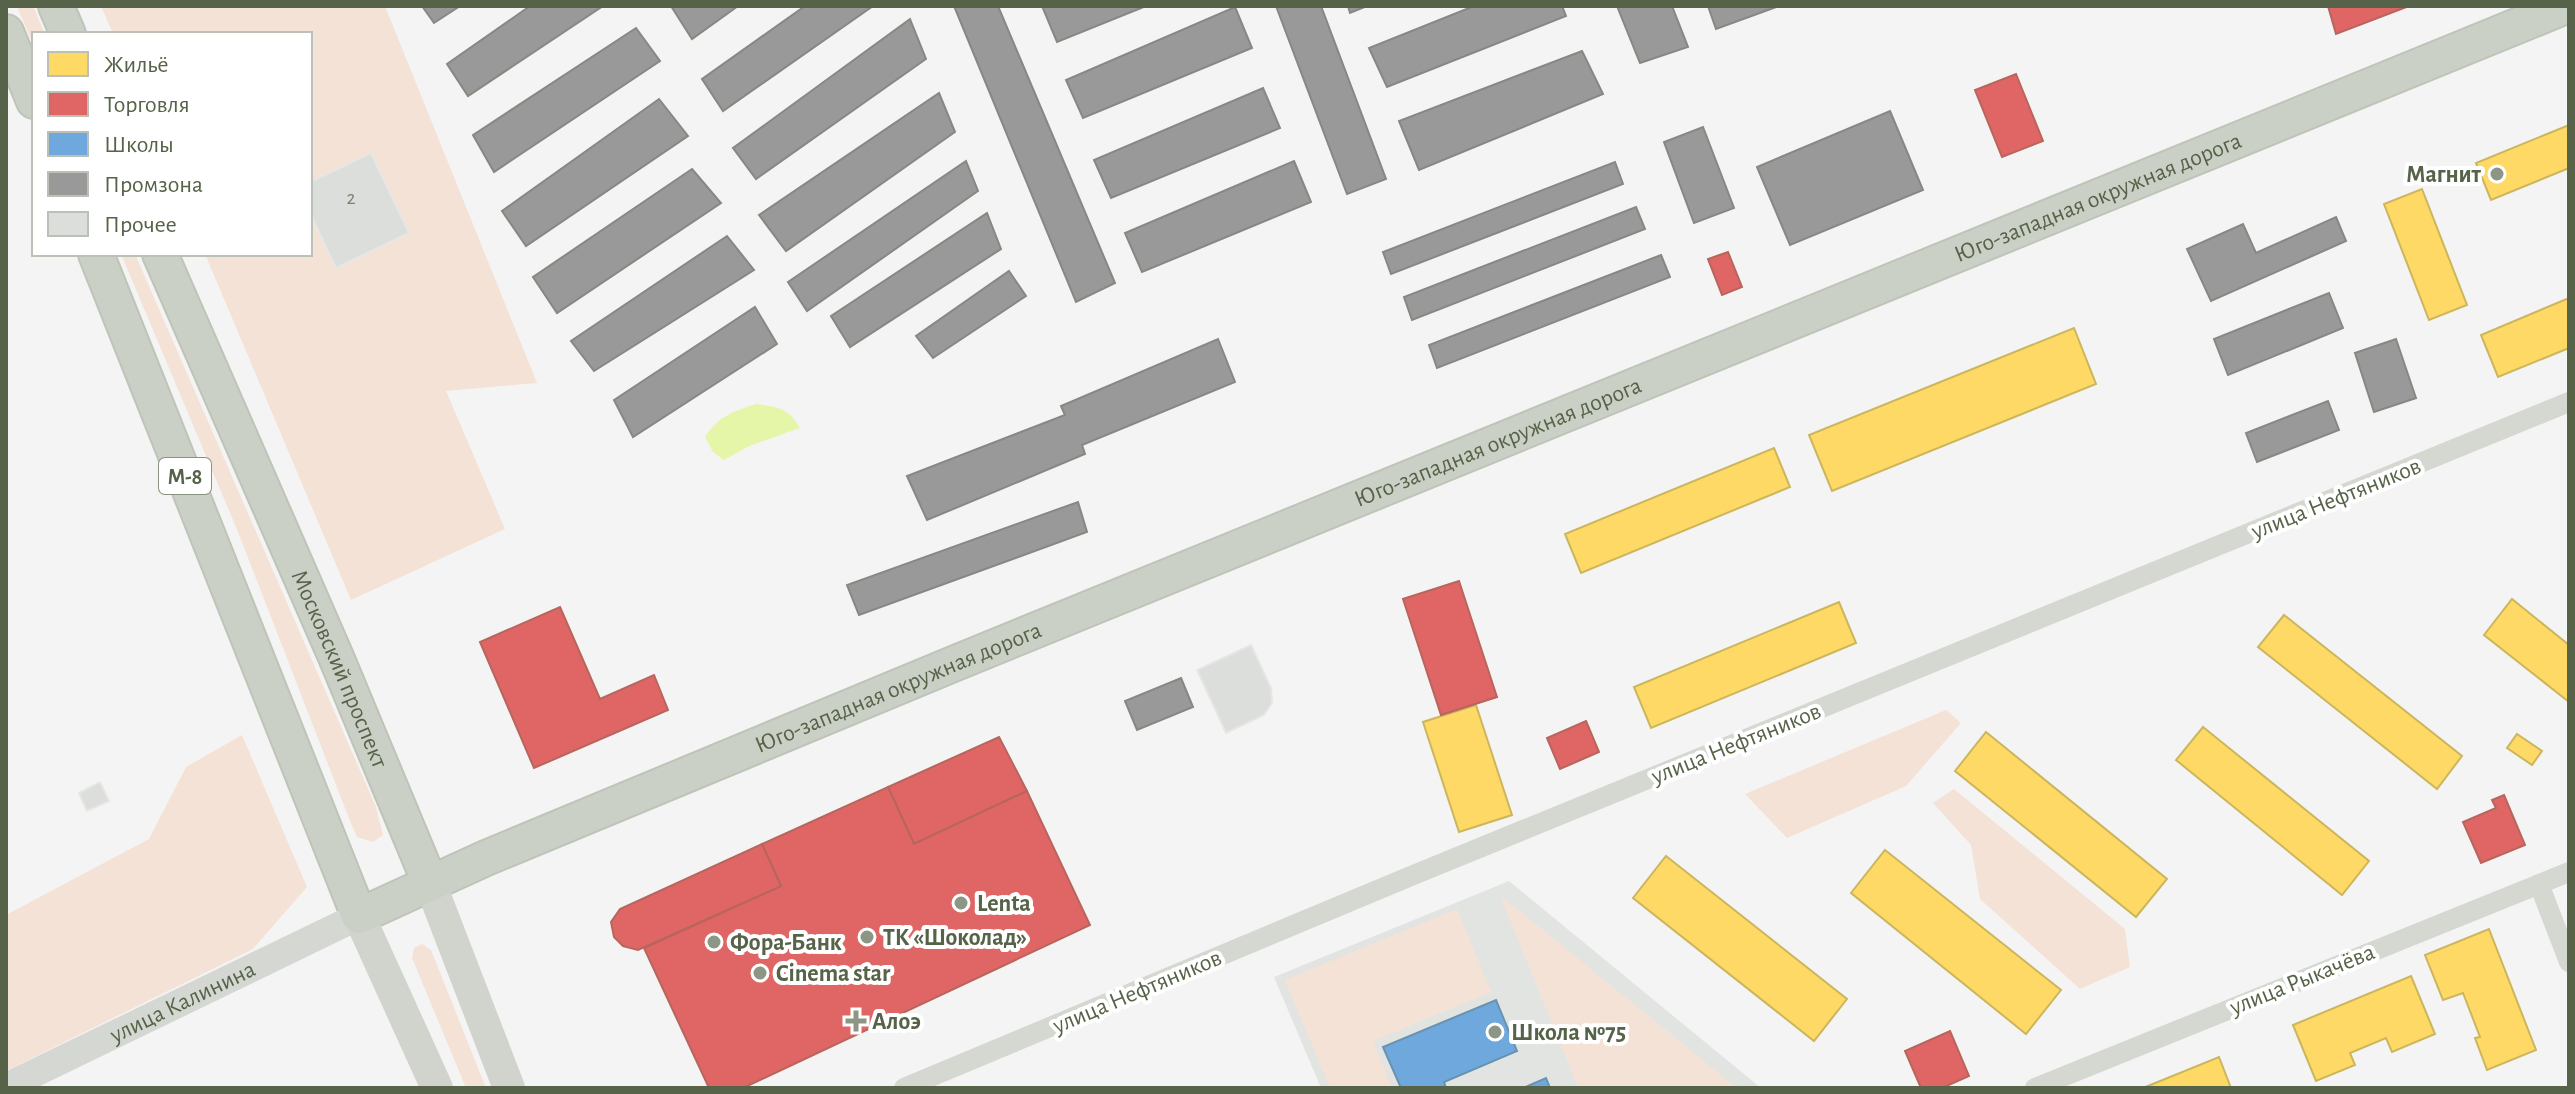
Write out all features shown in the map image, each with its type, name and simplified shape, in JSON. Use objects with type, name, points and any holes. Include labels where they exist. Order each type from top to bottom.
[{"type":"highway","points":[[56,6],[67,32]]},
{"type":"highway","name":"Юго-западная окружная дорога","points":[[359,916],[430,883],[972,656],[2566,6]]},
{"type":"highway","points":[[6,32],[32,96]]},
{"type":"highway","name":"М-8","points":[[97,256],[359,916]]},
{"type":"highway","name":"Московский проспект","points":[[161,256],[336,657],[430,883]]},
{"type":"main road","name":"Московский проспект","points":[[430,883],[509,1088]]},
{"type":"main road","name":"улица Калинина","points":[[6,1087],[359,916]]},
{"type":"main road","points":[[359,916],[437,1088]]},
{"type":"street","name":"улица Нефтяников","points":[[904,1088],[1411,876],[2569,402]]},
{"type":"street","name":"улица Рыкачёва","points":[[2035,1088],[2569,872]]},
{"type":"street","points":[[2539,884],[2569,962]]},
{"type":"shaded area","points":[[17,6],[33,6],[44,32],[32,32],[32,42]]},
{"type":"shaded area","points":[[101,6],[385,6],[537,383],[446,391],[505,529],[351,600],[206,256],[312,256],[312,32],[112,32]]},
{"type":"shaded area","points":[[122,256],[136,256],[376,807],[383,835],[373,842],[357,837],[350,821],[238,532]]},
{"type":"shaded area","points":[[756,404],[782,410],[800,428],[749,446],[724,460],[713,452],[705,437],[715,424],[727,416]]},
{"type":"shaded area","points":[[1946,710],[1961,723],[1906,786],[1787,838],[1745,794]]},
{"type":"shaded area","points":[[242,735],[307,887],[253,949],[6,1071],[6,915],[149,839],[186,767]]},
{"type":"shaded area","points":[[1954,789],[2125,929],[2130,967],[2080,989],[1980,899],[1971,845],[1933,803]]},
{"type":"shaded area","name":"Школа №75","points":[[1509,881],[1761,1088],[1321,1088],[1274,977]]},
{"type":"shaded area","points":[[1500,895],[1737,1088],[1578,1088]]},
{"type":"shaded area","points":[[1457,909],[1491,992],[1373,1041],[1392,1088],[1330,1088],[1285,980]]},
{"type":"shaded area","points":[[422,944],[431,950],[486,1088],[466,1088],[412,958],[414,948]]},
{"type":"building: Жильё","points":[[2569,125],[2569,168],[2491,200],[2476,163]]},
{"type":"building: Жильё","points":[[2422,189],[2467,305],[2429,320],[2384,204]]},
{"type":"building: Жильё","points":[[2569,298],[2569,348],[2498,377],[2481,335]]},
{"type":"building: Жильё","points":[[2074,328],[2096,384],[1832,491],[1809,435]]},
{"type":"building: Жильё","points":[[1774,448],[1790,487],[1581,573],[1565,534]]},
{"type":"building: Жильё","points":[[2512,599],[2569,645],[2569,702],[2484,635]]},
{"type":"building: Жильё","points":[[1839,602],[1856,643],[1651,728],[1634,687]]},
{"type":"building: Жильё","points":[[2284,615],[2462,756],[2437,789],[2258,647]]},
{"type":"building: Жильё","points":[[1476,705],[1512,815],[1459,832],[1423,722]]},
{"type":"building: Жильё","points":[[2203,727],[2369,861],[2342,895],[2176,760]]},
{"type":"building: Жильё","points":[[1986,732],[2167,879],[2136,917],[1955,771]]},
{"type":"building: Жильё","points":[[2517,734],[2542,751],[2532,765],[2507,748]]},
{"type":"building: Жильё","points":[[1885,850],[2061,990],[2026,1034],[1851,893]]},
{"type":"building: Жильё","points":[[1666,856],[1847,999],[1814,1041],[1633,898]]},
{"type":"building: Жильё","points":[[2489,929],[2536,1050],[2487,1070],[2475,1038],[2480,1037],[2463,993],[2443,1000],[2425,955]]},
{"type":"building: Жильё","points":[[2411,976],[2435,1034],[2392,1052],[2386,1038],[2350,1053],[2355,1065],[2316,1081],[2293,1025]]},
{"type":"building: Жильё","points":[[2219,1057],[2231,1088],[2143,1088]]},
{"type":"building: Торговля","points":[[2328,6],[2409,6],[2336,34]]},
{"type":"building: Торговля","points":[[2016,74],[2043,141],[2002,157],[1975,90]]},
{"type":"building: Торговля","points":[[1728,252],[1742,287],[1722,295],[1708,259]]},
{"type":"building: Торговля","points":[[1459,581],[1497,697],[1441,715],[1403,599]]},
{"type":"building: Торговля","points":[[560,607],[600,699],[654,675],[668,710],[534,768],[480,642]]},
{"type":"building: Торговля","points":[[1586,721],[1599,752],[1560,769],[1547,738]]},
{"type":"building: Торговля","points":[[999,737],[1027,791],[914,844],[888,787]]},
{"type":"building: Торговля","name":"ТК «Шоколад»","points":[[888,787],[914,844],[1027,791],[1090,925],[743,1088],[709,1088],[644,948],[781,886],[762,844]]},
{"type":"building: Торговля","points":[[2504,795],[2525,845],[2481,863],[2463,822],[2496,808],[2492,800]]},
{"type":"building: Торговля","points":[[762,844],[781,886],[638,950],[623,946],[614,937],[611,922],[620,909]]},
{"type":"building: Торговля","points":[[1950,1031],[1969,1076],[1942,1088],[1921,1088],[1905,1051]]},
{"type":"building: Школы","points":[[1496,1000],[1517,1051],[1444,1082],[1446,1088],[1401,1088],[1383,1047]]},
{"type":"building: Школы","points":[[1546,1078],[1550,1088],[1523,1088]]},
{"type":"building: Промзона","points":[[422,6],[460,6],[434,23]]},
{"type":"building: Промзона","points":[[530,6],[603,6],[468,96],[447,64]]},
{"type":"building: Промзона","points":[[671,6],[738,6],[692,39]]},
{"type":"building: Промзона","points":[[805,6],[873,6],[723,111],[702,79]]},
{"type":"building: Промзона","points":[[954,6],[998,6],[1115,283],[1076,302]]},
{"type":"building: Промзона","points":[[1042,6],[1146,6],[1057,42]]},
{"type":"building: Промзона","points":[[1276,6],[1321,6],[1386,179],[1347,194]]},
{"type":"building: Промзона","points":[[1348,6],[1367,6],[1350,13]]},
{"type":"building: Промзона","points":[[1474,6],[1562,6],[1566,16],[1387,87],[1369,48]]},
{"type":"building: Промзона","points":[[1617,6],[1672,6],[1688,47],[1640,63]]},
{"type":"building: Промзона","points":[[1708,6],[1779,6],[1716,29]]},
{"type":"building: Промзона","points":[[1235,7],[1252,48],[1083,118],[1066,80]]},
{"type":"building: Промзона","points":[[910,19],[926,59],[756,179],[733,148]]},
{"type":"building: Промзона","points":[[636,28],[660,61],[494,172],[473,135]]},
{"type":"building: Промзона","points":[[1582,51],[1603,94],[1419,170],[1399,121]]},
{"type":"building: Промзона","points":[[1263,88],[1280,128],[1111,198],[1094,160]]},
{"type":"building: Промзона","points":[[939,93],[955,132],[786,251],[759,215]]},
{"type":"building: Промзона","points":[[659,99],[688,136],[526,246],[502,211]]},
{"type":"building: Промзона","points":[[1890,111],[1923,190],[1790,245],[1757,167]]},
{"type":"building: Промзона","points":[[1703,127],[1734,208],[1694,223],[1664,142]]},
{"type":"building: Промзона","points":[[966,161],[978,191],[807,311],[788,282]]},
{"type":"building: Промзона","points":[[1294,161],[1311,202],[1142,272],[1125,233]]},
{"type":"building: Промзона","points":[[1615,162],[1623,184],[1391,274],[1383,252]]},
{"type":"building: Промзона","points":[[692,169],[721,203],[557,313],[533,277]]},
{"type":"building: Промзона","points":[[1636,207],[1645,229],[1412,320],[1404,297]]},
{"type":"building: Промзона","points":[[987,213],[1001,249],[850,347],[831,316]]},
{"type":"building: Промзона","points":[[2336,217],[2346,241],[2211,301],[2187,249],[2243,224],[2256,253]]},
{"type":"building: Промзона","points":[[727,236],[754,270],[594,371],[571,341]]},
{"type":"building: Промзона","points":[[1661,255],[1670,277],[1437,368],[1429,345]]},
{"type":"building: Промзона","points":[[1009,271],[1026,296],[933,358],[916,336]]},
{"type":"building: Промзона","points":[[2329,293],[2343,328],[2228,375],[2214,339]]},
{"type":"building: Промзона","points":[[755,307],[777,344],[633,437],[614,400]]},
{"type":"building: Промзона","points":[[1218,339],[1235,382],[1082,445],[1085,454],[927,520],[907,476],[1065,415],[1061,406]]},
{"type":"building: Промзона","points":[[2396,339],[2416,398],[2374,412],[2355,353]]},
{"type":"building: Промзона","points":[[2328,401],[2339,430],[2257,462],[2246,433]]},
{"type":"building: Промзона","points":[[1078,502],[1087,532],[859,615],[847,585]]},
{"type":"building: Промзона","points":[[1181,678],[1193,707],[1137,730],[1125,701]]},
{"type":"building: Прочее","points":[[371,153],[409,233],[336,268],[312,217],[312,181]]},
{"type":"building: Прочее","points":[[1251,645],[1271,688],[1272,703],[1264,715],[1226,733],[1197,670]]},
{"type":"building: Прочее","points":[[100,782],[109,801],[87,811],[79,793]]},
{"type":"place","name":"Магнит","points":[[2497,174]]},
{"type":"place","name":"Lenta","points":[[961,903]]},
{"type":"place","name":"ТК «Шоколад»","points":[[867,937]]},
{"type":"place","name":"Фора-Банк","points":[[714,942]]},
{"type":"place","name":"Cinema star","points":[[760,973]]},
{"type":"place","name":"Алоэ","points":[[856,1021]]},
{"type":"place","name":"Школа №75","points":[[1495,1032]]}]
